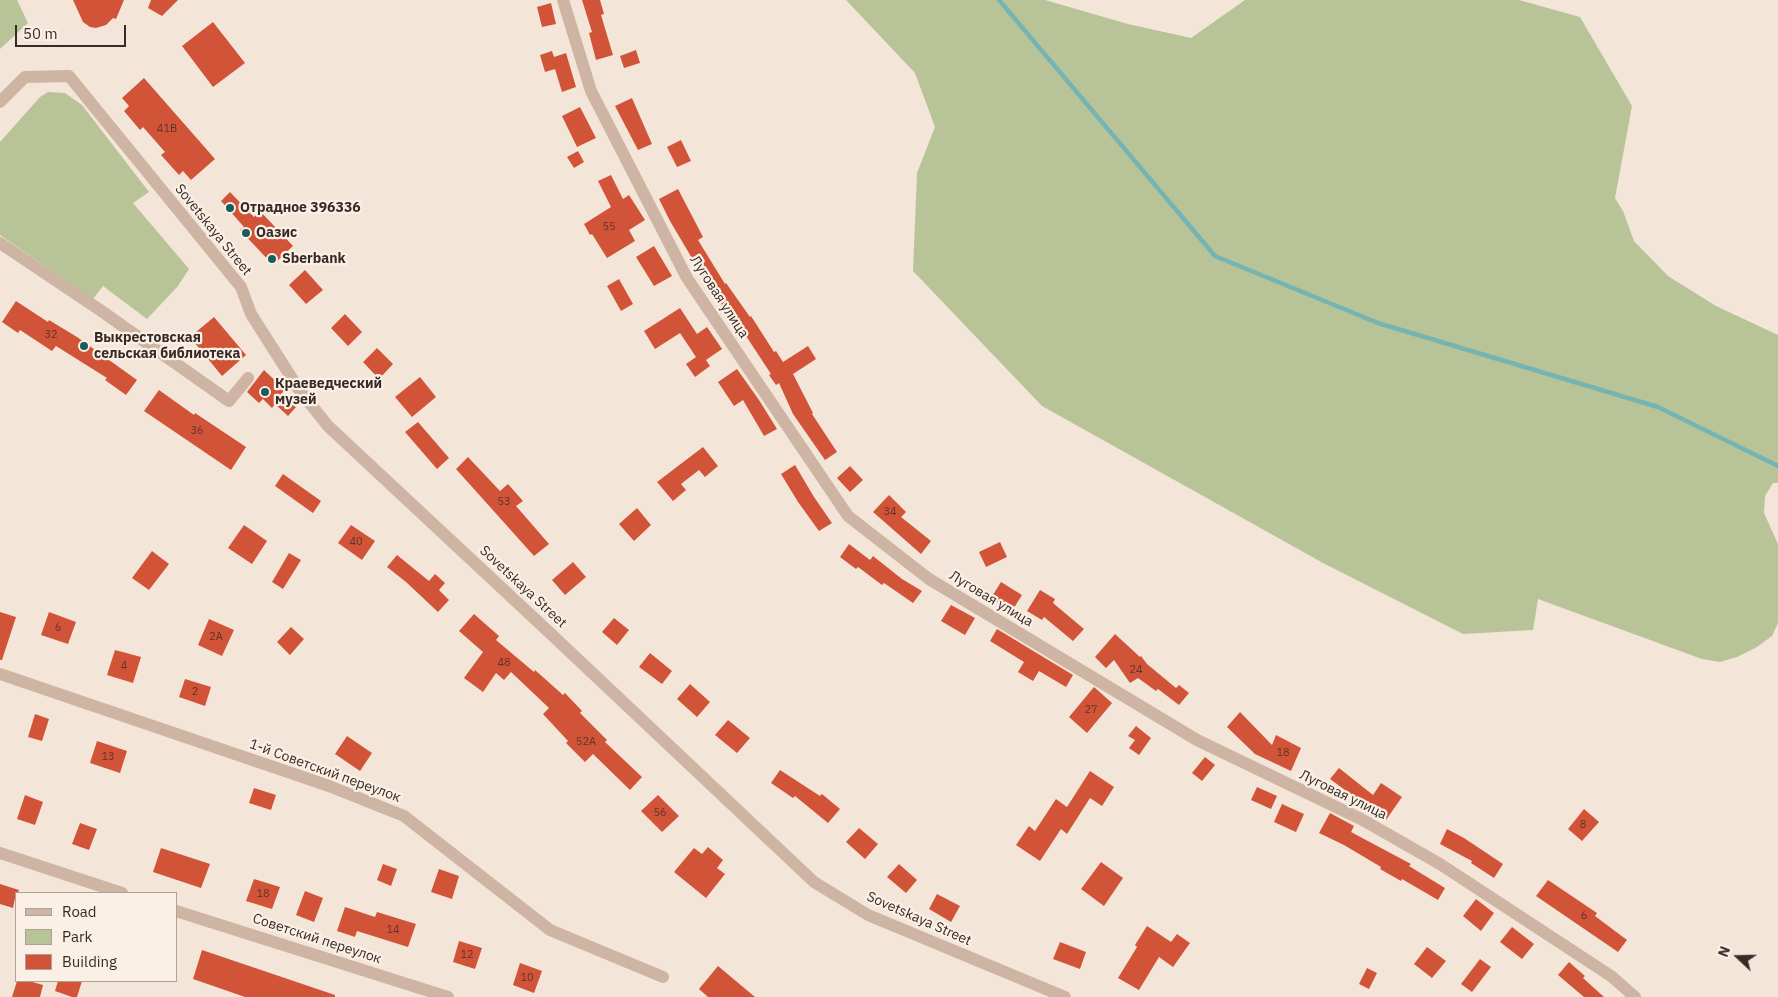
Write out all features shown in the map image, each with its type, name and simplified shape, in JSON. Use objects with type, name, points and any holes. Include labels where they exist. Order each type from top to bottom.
[{"type":"street","name":"Луговая улица","points":[[563,0],[591,91],[687,278],[848,516],[929,579],[1197,740],[1361,819],[1440,864],[1611,976],[1634,997]]},
{"type":"street","name":"Sovetskaya Street","points":[[0,102],[25,77],[69,76],[241,287],[251,314],[300,391],[328,426],[814,882],[868,915],[1065,997]]},
{"type":"street","points":[[0,243],[100,310],[229,401],[248,378]]},
{"type":"street","name":"1-й Советский переулок","points":[[0,674],[330,786],[404,816],[550,930],[663,977]]},
{"type":"street","points":[[0,853],[119,892]]},
{"type":"street","name":"Советский переулок","points":[[178,912],[448,997]]},
{"type":"green space","points":[[0,0],[17,0],[28,23],[0,49]]},
{"type":"green space","points":[[846,0],[1045,0],[1128,24],[1191,38],[1245,0],[1519,0],[1580,17],[1632,106],[1615,198],[1623,211],[1634,241],[1668,276],[1716,306],[1778,335],[1778,483],[1773,483],[1765,496],[1764,513],[1778,544],[1778,623],[1772,636],[1757,647],[1737,657],[1720,662],[1702,659],[1538,599],[1533,630],[1463,634],[1323,563],[1042,406],[913,271],[917,173],[935,127],[915,73]]},
{"type":"green space","points":[[48,92],[65,93],[82,105],[149,192],[133,203],[189,269],[178,286],[147,319],[103,286],[93,299],[0,235],[0,142],[40,97]]},
{"type":"building","points":[[73,0],[124,0],[116,19],[113,18],[106,25],[96,28],[90,27],[83,22]]},
{"type":"building","points":[[151,0],[178,0],[162,16],[148,8]]},
{"type":"building","points":[[582,0],[600,0],[604,14],[601,15],[613,55],[596,60],[589,33],[592,32]]},
{"type":"building","points":[[551,3],[556,24],[542,27],[537,7]]},
{"type":"building","points":[[213,22],[245,63],[213,87],[182,46]]},
{"type":"building","points":[[636,50],[640,63],[624,68],[620,56]]},
{"type":"building","points":[[552,51],[554,57],[566,53],[576,87],[562,92],[555,69],[545,72],[540,55]]},
{"type":"building","points":[[144,78],[215,159],[191,180],[183,171],[179,175],[161,155],[165,152],[143,127],[140,130],[124,111],[129,106],[122,98]]},
{"type":"building","points":[[632,98],[652,144],[638,150],[615,106]]},
{"type":"building","points":[[580,107],[596,138],[577,147],[562,116]]},
{"type":"building","points":[[681,140],[691,161],[677,167],[667,147]]},
{"type":"building","points":[[578,151],[584,162],[574,168],[567,157]]},
{"type":"building","points":[[611,175],[623,199],[629,195],[645,220],[629,230],[635,241],[607,258],[584,224],[611,207],[598,181]]},
{"type":"building","points":[[678,189],[703,237],[698,240],[725,284],[751,316],[774,352],[776,351],[783,362],[808,346],[816,359],[793,374],[812,414],[837,452],[825,460],[793,414],[779,383],[776,385],[769,375],[771,374],[727,307],[725,309],[709,287],[670,221],[659,199]]},
{"type":"building","points":[[230,192],[254,217],[260,211],[293,246],[273,265],[240,230],[244,227],[221,201]]},
{"type":"building","points":[[654,246],[672,276],[654,286],[636,257]]},
{"type":"building","points":[[305,270],[323,290],[306,304],[289,285]]},
{"type":"building","points":[[619,279],[633,304],[621,311],[607,286]]},
{"type":"building","points":[[16,301],[48,322],[49,320],[77,337],[137,380],[126,395],[105,380],[107,378],[56,346],[52,351],[20,330],[18,333],[2,322]]},
{"type":"building","points":[[680,308],[697,334],[707,327],[722,349],[706,360],[710,366],[695,377],[686,364],[696,357],[680,333],[655,349],[644,331]]},
{"type":"building","points":[[345,314],[362,332],[348,346],[331,328]]},
{"type":"building","points":[[214,317],[246,355],[222,376],[190,337]]},
{"type":"building","points":[[377,348],[393,364],[379,379],[363,362]]},
{"type":"building","points":[[737,369],[777,429],[764,436],[743,400],[734,406],[718,382]]},
{"type":"building","name":"Краеведческий музей","points":[[264,370],[285,390],[281,394],[296,407],[288,416],[275,404],[272,408],[263,399],[259,403],[247,392]]},
{"type":"building","points":[[420,377],[436,397],[412,417],[395,397]]},
{"type":"building","points":[[159,390],[194,415],[195,413],[246,447],[231,470],[144,411]]},
{"type":"building","points":[[418,422],[449,458],[437,469],[405,432]]},
{"type":"building","points":[[703,447],[718,466],[705,477],[699,470],[681,484],[686,490],[673,501],[657,482]]},
{"type":"building","points":[[468,457],[500,491],[508,484],[523,501],[516,506],[549,544],[534,556],[456,469]]},
{"type":"building","points":[[795,465],[832,523],[819,531],[781,474]]},
{"type":"building","points":[[850,466],[863,480],[850,492],[837,478]]},
{"type":"building","points":[[283,474],[321,501],[313,513],[275,486]]},
{"type":"building","points":[[889,495],[906,512],[901,517],[931,541],[921,554],[873,512]]},
{"type":"building","points":[[637,508],[651,525],[634,541],[619,524]]},
{"type":"building","points":[[244,525],[267,541],[252,564],[228,548]]},
{"type":"building","points":[[351,525],[375,541],[362,560],[338,543]]},
{"type":"building","points":[[1000,542],[1007,557],[986,567],[979,552]]},
{"type":"building","points":[[849,544],[870,560],[873,556],[902,579],[922,591],[913,603],[884,583],[882,585],[858,567],[856,569],[840,557]]},
{"type":"building","points":[[152,551],[169,564],[149,590],[132,578]]},
{"type":"building","points":[[289,553],[301,560],[283,589],[272,582]]},
{"type":"building","points":[[397,555],[429,581],[435,574],[445,583],[439,590],[449,600],[438,612],[387,567]]},
{"type":"building","points":[[573,562],[586,577],[565,595],[552,580]]},
{"type":"building","points":[[1001,582],[1022,595],[1012,611],[991,598]]},
{"type":"building","points":[[1040,590],[1055,599],[1053,603],[1084,629],[1073,641],[1044,617],[1042,620],[1027,611]]},
{"type":"building","points":[[951,605],[975,618],[965,635],[941,621]]},
{"type":"building","points":[[0,612],[16,617],[2,660],[0,660]]},
{"type":"building","points":[[49,612],[76,622],[68,644],[41,635]]},
{"type":"building","points":[[474,614],[499,636],[496,640],[534,672],[535,670],[563,695],[565,693],[582,711],[580,713],[607,740],[605,742],[642,777],[630,790],[593,754],[585,762],[566,743],[568,741],[543,714],[549,708],[511,672],[504,680],[496,673],[483,692],[464,678],[483,652],[459,631]]},
{"type":"building","points":[[614,618],[629,630],[617,645],[602,632]]},
{"type":"building","points":[[209,619],[234,630],[222,656],[198,645]]},
{"type":"building","points":[[291,627],[304,639],[290,655],[277,642]]},
{"type":"building","points":[[997,629],[1073,675],[1066,687],[1039,671],[1033,681],[1018,672],[1024,662],[990,641]]},
{"type":"building","points":[[1115,634],[1176,688],[1179,685],[1189,693],[1179,705],[1158,689],[1156,691],[1138,678],[1130,683],[1114,660],[1106,668],[1095,657]]},
{"type":"building","points":[[115,650],[141,657],[133,683],[107,675]]},
{"type":"building","points":[[650,653],[672,671],[662,684],[639,667]]},
{"type":"building","points":[[185,679],[211,687],[205,706],[179,697]]},
{"type":"building","points":[[690,684],[710,702],[697,717],[677,699]]},
{"type":"building","points":[[1094,687],[1112,703],[1087,733],[1069,717]]},
{"type":"building","points":[[1240,712],[1272,745],[1276,735],[1301,748],[1291,771],[1255,754],[1227,727]]},
{"type":"building","points":[[35,714],[49,719],[42,741],[28,737]]},
{"type":"building","points":[[728,720],[750,738],[737,753],[715,735]]},
{"type":"building","points":[[1136,726],[1151,738],[1139,755],[1129,748],[1135,740],[1128,736]]},
{"type":"building","points":[[347,736],[372,753],[360,771],[335,754]]},
{"type":"building","points":[[97,741],[127,751],[120,773],[90,763]]},
{"type":"building","points":[[1205,757],[1215,765],[1202,781],[1192,773]]},
{"type":"building","points":[[1339,768],[1373,795],[1381,783],[1402,797],[1386,820],[1330,779]]},
{"type":"building","points":[[780,770],[820,796],[822,794],[840,809],[828,823],[795,796],[793,798],[771,783]]},
{"type":"building","points":[[1090,771],[1114,787],[1102,806],[1090,798],[1067,834],[1061,829],[1040,861],[1016,845],[1029,826],[1035,831],[1056,799],[1067,807]]},
{"type":"building","points":[[1257,787],[1277,796],[1271,809],[1251,800]]},
{"type":"building","points":[[254,788],[276,795],[271,810],[249,803]]},
{"type":"building","points":[[25,795],[43,802],[35,825],[17,819]]},
{"type":"building","points":[[658,795],[679,816],[662,832],[641,811]]},
{"type":"building","points":[[1282,804],[1304,814],[1296,832],[1274,822]]},
{"type":"building","points":[[1584,809],[1599,822],[1582,841],[1568,829]]},
{"type":"building","points":[[1330,813],[1354,826],[1351,832],[1411,864],[1409,866],[1445,888],[1438,900],[1402,879],[1401,881],[1380,869],[1381,867],[1344,845],[1319,833]]},
{"type":"building","points":[[80,823],[97,829],[89,850],[72,844]]},
{"type":"building","points":[[859,828],[878,844],[865,859],[846,842]]},
{"type":"building","points":[[1447,829],[1503,864],[1494,878],[1471,863],[1472,861],[1440,844]]},
{"type":"building","points":[[708,847],[723,860],[717,868],[725,874],[706,898],[674,872],[694,848],[702,854]]},
{"type":"building","points":[[161,848],[210,864],[201,888],[153,872]]},
{"type":"building","points":[[1101,862],[1123,878],[1104,906],[1081,889]]},
{"type":"building","points":[[383,864],[397,869],[391,886],[377,880]]},
{"type":"building","points":[[899,864],[917,880],[906,893],[887,877]]},
{"type":"building","points":[[439,869],[459,876],[452,899],[431,892]]},
{"type":"building","points":[[254,879],[280,887],[272,909],[246,901]]},
{"type":"building","points":[[1548,880],[1597,913],[1595,916],[1627,940],[1618,952],[1536,896]]},
{"type":"building","points":[[0,884],[19,890],[15,892],[13,908],[0,904]]},
{"type":"building","points":[[305,891],[323,898],[314,922],[296,915]]},
{"type":"building","points":[[937,894],[960,906],[951,922],[929,909]]},
{"type":"building","points":[[1476,899],[1494,913],[1481,931],[1463,916]]},
{"type":"building","points":[[345,907],[375,917],[377,912],[416,924],[408,947],[357,931],[355,937],[337,931]]},
{"type":"building","points":[[1147,926],[1171,942],[1177,934],[1190,943],[1173,967],[1159,957],[1139,990],[1118,978]]},
{"type":"building","points":[[1512,927],[1534,944],[1522,959],[1500,942]]},
{"type":"building","points":[[459,941],[482,948],[475,969],[453,962]]},
{"type":"building","points":[[1060,942],[1086,952],[1080,969],[1053,959]]},
{"type":"building","points":[[1427,947],[1446,961],[1432,978],[1414,964]]},
{"type":"building","points":[[202,950],[335,995],[335,997],[245,997],[193,979]]},
{"type":"building","points":[[1480,959],[1491,967],[1472,992],[1461,984]]},
{"type":"building","points":[[1569,962],[1604,997],[1584,997],[1558,975]]},
{"type":"building","points":[[520,963],[542,971],[534,993],[513,985]]},
{"type":"building","points":[[718,966],[755,997],[708,997],[699,989]]},
{"type":"building","points":[[1367,968],[1377,973],[1369,989],[1359,984]]},
{"type":"building","points":[[17,982],[32,982],[43,985],[40,997],[12,997]]},
{"type":"building","points":[[58,982],[82,982],[77,997],[55,991]]},
{"type":"waterway","points":[[999,0],[1215,256],[1378,323],[1658,407],[1778,466]]},
{"type":"place","name":"Отрадное 396336","points":[[230,208]]},
{"type":"place","name":"Оазис","points":[[246,233]]},
{"type":"place","name":"Sberbank","points":[[272,259]]},
{"type":"place","name":"Выкрестовская сельская библиотека","points":[[84,346]]},
{"type":"place","name":"Краеведческий музей","points":[[265,392]]}]
